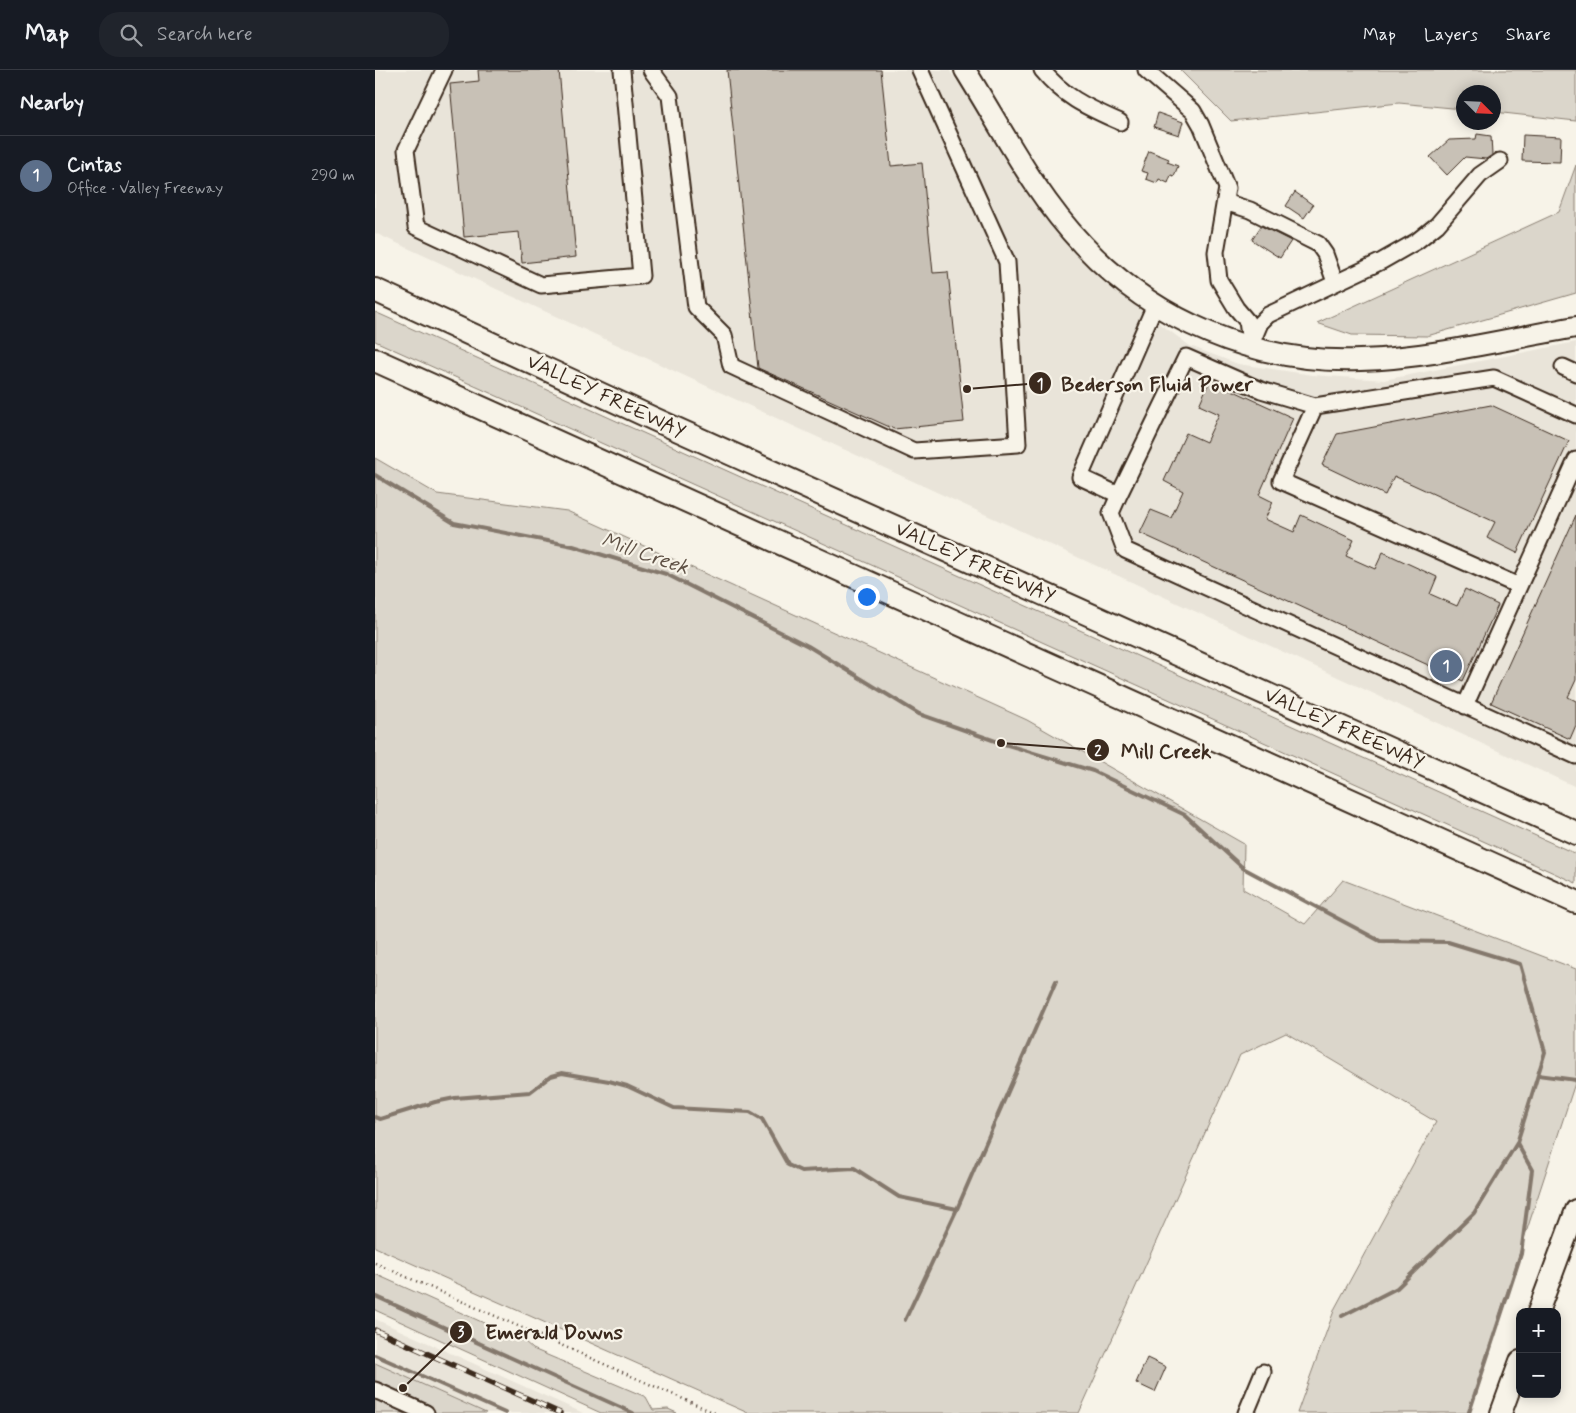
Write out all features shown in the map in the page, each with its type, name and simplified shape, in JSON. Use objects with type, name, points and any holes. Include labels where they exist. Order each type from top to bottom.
[{"type":"highway","name":"VALLEY FREEWAY","points":[[375,290],[663,423],[1576,833]]},
{"type":"highway","points":[[375,360],[1576,902]]},
{"type":"main road","points":[[965,70],[1044,196],[1070,230],[1108,270],[1155,305],[1188,324],[1250,347],[1307,358],[1367,360],[1411,356],[1576,327]]},
{"type":"main road","points":[[1539,1308],[1576,1210]]},
{"type":"main road","points":[[1501,1413],[1516,1372]]},
{"type":"street","points":[[444,70],[406,150],[416,227],[541,285],[641,276],[622,70]]},
{"type":"street","points":[[651,70],[670,96],[696,307],[724,334],[731,366],[914,452],[1018,444],[1007,262],[920,70]]},
{"type":"street","points":[[1042,70],[1055,86],[1075,102],[1120,122]]},
{"type":"street","points":[[1146,70],[1193,111],[1227,188],[1216,252],[1219,280],[1236,308],[1247,321],[1250,347]]},
{"type":"street","points":[[1250,347],[1259,323],[1268,314],[1383,261],[1417,241],[1437,225],[1480,175],[1500,161]]},
{"type":"street","points":[[1225,202],[1250,210],[1317,244],[1325,254],[1335,282]]},
{"type":"street","points":[[1119,495],[1080,477],[1155,305]]},
{"type":"street","points":[[1576,415],[1494,378],[1315,406],[1261,390],[1185,357],[1111,512],[1125,550],[1576,756]]},
{"type":"street","points":[[1315,406],[1281,481],[1519,586]]},
{"type":"street","points":[[1465,706],[1576,460]]},
{"type":"street","points":[[1246,1413],[1263,1372]]},
{"type":"street","points":[[375,1390],[426,1413]]},
{"type":"path","points":[[375,1263],[715,1413]]},
{"type":"shaded area","points":[[375,70],[949,70],[1099,278],[1190,346],[1238,364],[1313,375],[1384,380],[1576,342],[1576,787],[375,233]]},
{"type":"shaded area","points":[[1180,70],[1576,70],[1576,121],[1501,113],[1501,85],[1456,85],[1456,108],[1399,103],[1231,121]]},
{"type":"shaded area","points":[[1576,165],[1576,293],[1427,336],[1352,335],[1317,323],[1559,212]]},
{"type":"shaded area","points":[[375,312],[1576,854],[1576,883],[375,341]]},
{"type":"shaded area","points":[[375,458],[437,494],[567,511],[1027,720],[1244,844],[1243,889],[1305,924],[1343,880],[1576,969],[1576,1080],[1467,1413],[1297,1413],[1335,1308],[1436,1122],[1286,1033],[1240,1055],[1079,1413],[748,1413],[375,1247]]},
{"type":"shaded area","points":[[375,1274],[524,1341],[533,1349],[646,1397],[653,1410],[668,1409],[677,1413],[601,1413],[375,1310]]},
{"type":"shaded area","points":[[375,1319],[583,1413],[486,1413],[375,1363]]},
{"type":"shaded area","points":[[375,1363],[486,1413],[375,1413]]},
{"type":"building","points":[[478,70],[559,70],[576,257],[522,263],[519,232],[464,237],[450,84],[479,81]]},
{"type":"building","points":[[727,70],[881,70],[891,166],[922,163],[933,273],[948,272],[964,422],[894,429],[758,368]]},
{"type":"building","points":[[1158,113],[1183,122],[1179,135],[1154,127]]},
{"type":"building","points":[[1477,134],[1491,136],[1492,155],[1486,159],[1465,157],[1447,175],[1430,157],[1449,140],[1476,139]]},
{"type":"building","points":[[1523,135],[1561,137],[1560,162],[1522,161]]},
{"type":"building","points":[[1149,151],[1169,159],[1167,162],[1178,166],[1174,176],[1171,175],[1168,183],[1159,179],[1157,183],[1146,179],[1148,173],[1141,171]]},
{"type":"building","points":[[1295,192],[1313,205],[1304,218],[1286,206]]},
{"type":"building","points":[[1261,226],[1291,241],[1280,258],[1252,240]]},
{"type":"building","points":[[1210,380],[1293,418],[1259,495],[1273,502],[1265,519],[1294,532],[1301,515],[1354,540],[1346,556],[1375,569],[1383,552],[1437,577],[1430,594],[1457,606],[1465,589],[1498,605],[1463,681],[1140,533],[1151,510],[1171,518],[1183,491],[1164,481],[1186,433],[1206,442],[1219,414],[1199,405]]},
{"type":"building","points":[[1491,405],[1569,441],[1517,553],[1487,538],[1495,522],[1394,476],[1385,495],[1322,465],[1337,434]]},
{"type":"building","points":[[1576,515],[1576,680],[1568,697],[1576,701],[1576,725],[1570,739],[1491,703]]},
{"type":"building","points":[[1147,1358],[1166,1367],[1155,1392],[1136,1383]]},
{"type":"waterway","name":"Mill Creek","points":[[375,475],[454,523],[573,546],[666,574],[808,646],[919,714],[1001,743],[1093,771],[1185,815],[1243,868],[1380,941],[1448,942],[1520,964],[1545,1052],[1517,1143],[1474,1213],[1397,1288],[1342,1316]]},
{"type":"waterway","points":[[905,1320],[957,1209],[1056,981]]},
{"type":"waterway","points":[[375,1117],[380,1119],[435,1102],[455,1098],[530,1092],[551,1076],[562,1073],[627,1086],[674,1108],[750,1112],[762,1119],[788,1165],[801,1171],[854,1168],[899,1197],[957,1209]]},
{"type":"waterway","points":[[1538,1075],[1576,1080]]},
{"type":"waterway","points":[[1469,1413],[1521,1254],[1532,1170],[1517,1143]]},
{"type":"waterway","points":[[375,1296],[633,1413]]},
{"type":"waterway","points":[[375,1355],[505,1413]]},
{"type":"railway","points":[[375,1330],[560,1413]]},
{"type":"place","name":"Bederson Fluid Power","points":[[967,389]]},
{"type":"place","name":"Cintas","points":[[1446,666]]},
{"type":"place","name":"Mill Creek","points":[[1001,743]]},
{"type":"place","name":"Emerald Downs","points":[[403,1388]]}]
